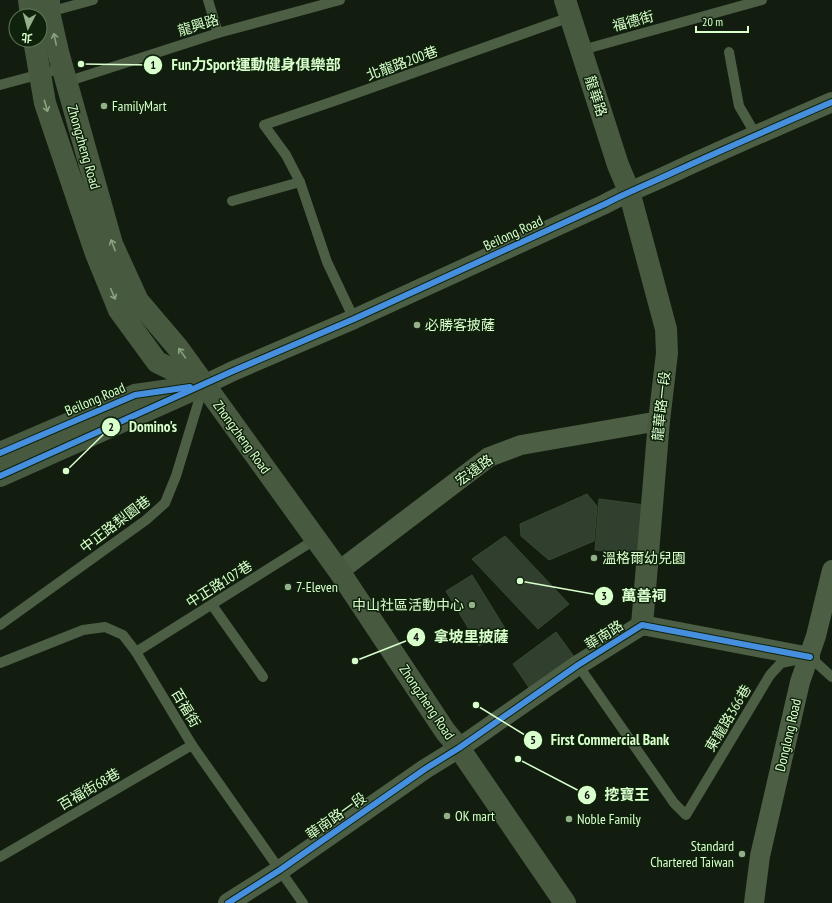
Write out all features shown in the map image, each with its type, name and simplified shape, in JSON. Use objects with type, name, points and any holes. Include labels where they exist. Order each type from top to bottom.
[{"type":"main road","name":"Zhongzheng Road","points":[[29,0],[41,8]]},
{"type":"main road","name":"龍華路","points":[[567,8],[582,50],[618,165],[629,191]]},
{"type":"main road","name":"Zhongzheng Road","points":[[48,25],[64,75],[112,244],[138,301],[178,348],[339,571],[445,731],[459,748],[565,903]]},
{"type":"main road","name":"Zhongzheng Road","points":[[35,48],[45,103],[95,251],[119,310],[157,362],[204,385]]},
{"type":"main road","name":"龍華路一段","points":[[629,191],[666,329],[667,353],[659,421],[642,625]]},
{"type":"main road","name":"Beilong Road","points":[[0,453],[135,395],[204,385]]},
{"type":"main road","name":"Beilong Road","points":[[0,476],[204,385]]},
{"type":"street","name":"Beilong Road","points":[[204,385],[354,319],[605,204],[629,191],[649,184],[832,102]]},
{"type":"street","name":"宏遠路","points":[[339,571],[489,456],[521,444],[659,421]]},
{"type":"street","name":"Donglong Road","points":[[754,903],[760,856],[800,682],[810,657],[831,579]]},
{"type":"street","name":"華南路","points":[[459,748],[578,665],[642,625],[810,657]]},
{"type":"street","name":"華南路一段","points":[[228,903],[280,870],[425,769],[459,748]]},
{"type":"lane","points":[[48,8],[93,0]]},
{"type":"lane","points":[[208,0],[218,33]]},
{"type":"lane","name":"龍興路","points":[[0,85],[39,73],[64,75],[218,33],[318,3],[340,0]]},
{"type":"lane","name":"福德街","points":[[582,50],[762,0]]},
{"type":"lane","name":"北龍路200巷","points":[[354,319],[327,262],[300,182],[286,155],[264,125],[340,100],[567,8]]},
{"type":"lane","points":[[729,52],[739,106],[756,135]]},
{"type":"lane","points":[[232,201],[300,182]]},
{"type":"lane","name":"中正路梨園巷","points":[[0,626],[146,520],[166,503],[176,476],[204,385]]},
{"type":"lane","name":"中正路107巷","points":[[136,652],[316,539]]},
{"type":"lane","points":[[212,605],[263,677]]},
{"type":"lane","name":"百福街","points":[[0,663],[83,630],[105,627],[123,635],[136,652],[192,745],[303,903]]},
{"type":"lane","points":[[810,657],[832,677]]},
{"type":"lane","name":"東龍路366巷","points":[[578,665],[674,804],[686,815],[770,675],[781,663],[810,657]]},
{"type":"lane","name":"百福街68巷","points":[[0,857],[192,745]]},
{"type":"building","points":[[587,494],[597,506],[594,541],[549,560],[521,536],[520,524]]},
{"type":"building","points":[[599,499],[645,505],[641,555],[595,550]]},
{"type":"building","points":[[505,536],[569,604],[538,629],[472,559]]},
{"type":"building","name":"中山社區活動中心","points":[[472,575],[506,630],[479,646],[446,591]]},
{"type":"building","points":[[556,632],[575,658],[530,689],[513,664]]},
{"type":"cycle path","points":[[0,476],[233,371],[354,319],[733,145],[832,102]]},
{"type":"cycle path","points":[[0,453],[135,395],[190,387]]},
{"type":"cycle path","points":[[228,903],[280,870],[578,665],[642,625],[810,657]]},
{"type":"place","name":"Fun力Sport運動健身俱樂部","points":[[81,64]]},
{"type":"place","name":"FamilyMart","points":[[104,106]]},
{"type":"place","name":"必勝客披薩","points":[[417,325]]},
{"type":"place","name":"Domino's","points":[[66,471]]},
{"type":"place","name":"溫格爾幼兒園","points":[[594,558]]},
{"type":"place","name":"萬善祠","points":[[520,581]]},
{"type":"place","name":"7-Eleven","points":[[288,587]]},
{"type":"place","name":"中山社區活動中心","points":[[472,605]]},
{"type":"place","name":"拿坡里披薩","points":[[355,661]]},
{"type":"place","name":"First Commercial Bank","points":[[476,705]]},
{"type":"place","name":"挖寶王","points":[[518,759]]},
{"type":"place","name":"OK mart","points":[[447,816]]},
{"type":"place","name":"Noble Family","points":[[569,819]]},
{"type":"place","name":"Standard Chartered Taiwan","points":[[742,854]]}]
